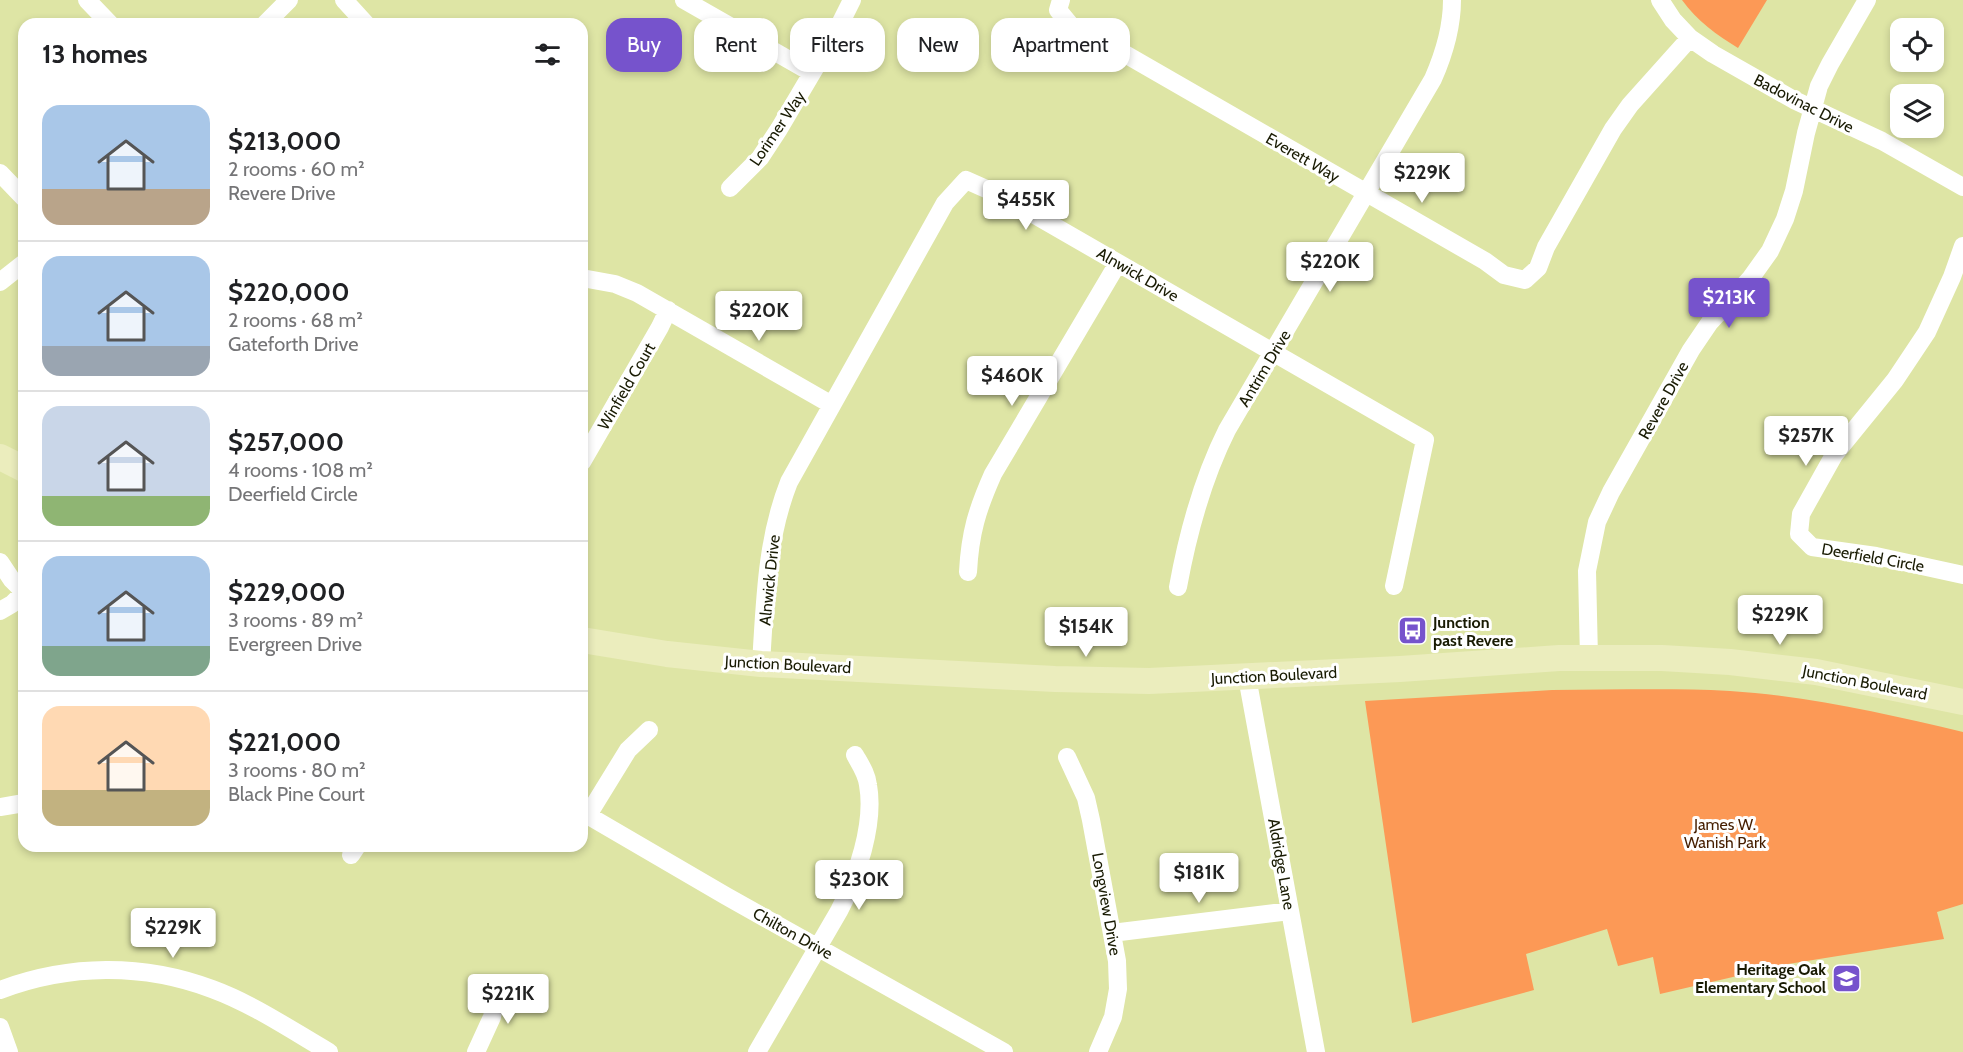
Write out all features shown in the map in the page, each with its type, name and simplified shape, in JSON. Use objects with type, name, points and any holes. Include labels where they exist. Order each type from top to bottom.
[{"type":"main road","points":[[0,457],[18,467]]},
{"type":"main road","name":"Junction Boulevard","points":[[588,641],[678,655],[761,663],[1055,679],[1149,681],[1589,658],[1662,658],[1741,663],[1816,672],[1963,702]]},
{"type":"street","points":[[87,0],[104,18]]},
{"type":"street","points":[[271,18],[289,0]]},
{"type":"street","points":[[344,0],[360,18]]},
{"type":"street","points":[[684,0],[812,73]]},
{"type":"street","name":"Lorimer Way","points":[[730,188],[760,158],[779,129],[834,36],[852,0]]},
{"type":"street","name":"Everett Way","points":[[1061,0],[1058,10],[1072,27],[1092,35],[1485,261],[1504,275],[1525,280],[1538,268],[1546,247],[1613,129],[1630,105],[1690,38]]},
{"type":"street","name":"Antrim Drive","points":[[1178,587],[1185,548],[1212,460],[1227,430],[1433,79],[1443,57],[1449,33],[1452,0]]},
{"type":"street","name":"Badovinac Drive","points":[[1660,0],[1673,20],[1690,38],[1713,54],[1813,109],[1882,141],[1963,187]]},
{"type":"street","name":"Revere Drive","points":[[1589,658],[1587,571],[1597,522],[1611,492],[1691,350],[1710,322],[1750,279],[1770,251],[1785,219],[1794,191],[1819,86],[1867,0]]},
{"type":"street","points":[[0,173],[18,192]]},
{"type":"street","name":"Alnwick Drive","points":[[761,663],[769,565],[780,504],[800,459],[945,203],[966,180],[1002,196],[1425,440],[1394,586]]},
{"type":"street","name":"Deerfield Circle","points":[[1963,246],[1952,277],[1927,332],[1894,380],[1834,455],[1801,514],[1799,534],[1812,547],[1876,556],[1963,575]]},
{"type":"street","points":[[968,572],[970,540],[978,507],[993,474],[1118,263]]},
{"type":"street","points":[[0,282],[18,268]]},
{"type":"street","points":[[588,279],[615,284],[637,293],[832,405]]},
{"type":"street","name":"Winfield Court","points":[[588,452],[668,310]]},
{"type":"street","points":[[0,562],[18,586]]},
{"type":"street","points":[[0,611],[18,598]]},
{"type":"street","name":"Aldridge Lane","points":[[1247,677],[1316,1052]]},
{"type":"street","points":[[588,810],[628,750],[649,730]]},
{"type":"street","points":[[757,1052],[849,891],[857,869],[869,803],[868,784],[855,755]]},
{"type":"street","name":"Longview Drive","points":[[1067,757],[1086,798],[1117,961],[1118,989],[1113,1017],[1098,1052]]},
{"type":"street","points":[[0,807],[18,803]]},
{"type":"street","name":"Chilton Drive","points":[[588,816],[692,877],[1004,1052]]},
{"type":"street","points":[[1112,933],[1290,911]]},
{"type":"street","points":[[0,990],[46,975],[72,971],[133,970],[161,975],[213,989],[265,1015],[329,1052]]},
{"type":"street","points":[[476,1052],[492,1017],[499,983]]},
{"type":"street","points":[[0,1027],[9,1052]]},
{"type":"green space","points":[[1682,0],[1767,0],[1738,48],[1694,15]]},
{"type":"green space","name":"James W. Wanish Park","points":[[1552,690],[1686,690],[1760,693],[1848,707],[1963,732],[1963,904],[1937,912],[1944,939],[1788,964],[1660,994],[1653,957],[1618,966],[1607,929],[1526,954],[1534,990],[1412,1023],[1365,701]]},
{"type":"place","name":"Junction past Revere","points":[[1412,631]]},
{"type":"place","name":"Heritage Oak Elementary School","points":[[1847,978]]}]
